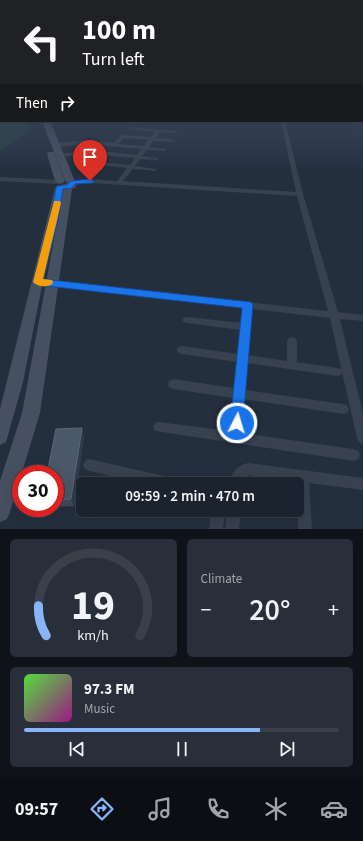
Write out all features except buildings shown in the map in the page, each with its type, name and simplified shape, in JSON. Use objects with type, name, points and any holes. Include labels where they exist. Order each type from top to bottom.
[{"type":"main road","points":[[0,436],[9,410],[37,282],[64,184],[58,174],[39,122]]},
{"type":"main road","points":[[0,512],[31,413],[52,283],[64,184],[60,155],[46,122]]},
{"type":"street","points":[[283,122],[300,194],[334,315],[363,438]]},
{"type":"street","points":[[129,128],[176,132]]},
{"type":"street","points":[[120,183],[158,131]]},
{"type":"street","points":[[115,144],[124,136],[171,141]]},
{"type":"street","points":[[56,145],[80,142],[115,144],[164,150]]},
{"type":"street","points":[[60,155],[86,152],[156,159]]},
{"type":"street","points":[[101,164],[154,170]]},
{"type":"street","points":[[0,178],[64,184]]},
{"type":"street","points":[[0,184],[64,184],[90,181],[300,194]]},
{"type":"street","points":[[37,282],[363,318]]},
{"type":"street","points":[[235,438],[248,305]]},
{"type":"street","points":[[188,320],[246,327]]},
{"type":"street","points":[[292,341],[292,365]]},
{"type":"street","points":[[182,350],[337,372]]},
{"type":"street","points":[[173,384],[344,409]]},
{"type":"street","points":[[159,427],[354,455]]},
{"type":"street","points":[[89,465],[142,477]]},
{"type":"street","points":[[237,477],[238,474],[243,470],[248,469],[363,484]]},
{"type":"street","points":[[302,476],[305,529]]},
{"type":"street","points":[[216,529],[217,517]]},
{"type":"street","points":[[232,529],[233,517]]},
{"type":"green space","points":[[0,122],[28,122],[31,129],[0,152]]},
{"type":"slow traffic","points":[[48,283],[37,282],[54,220],[57,203]]},
{"type":"route","points":[[90,181],[73,182],[70,187],[60,188],[54,220],[37,282],[248,305],[237,423]]}]
